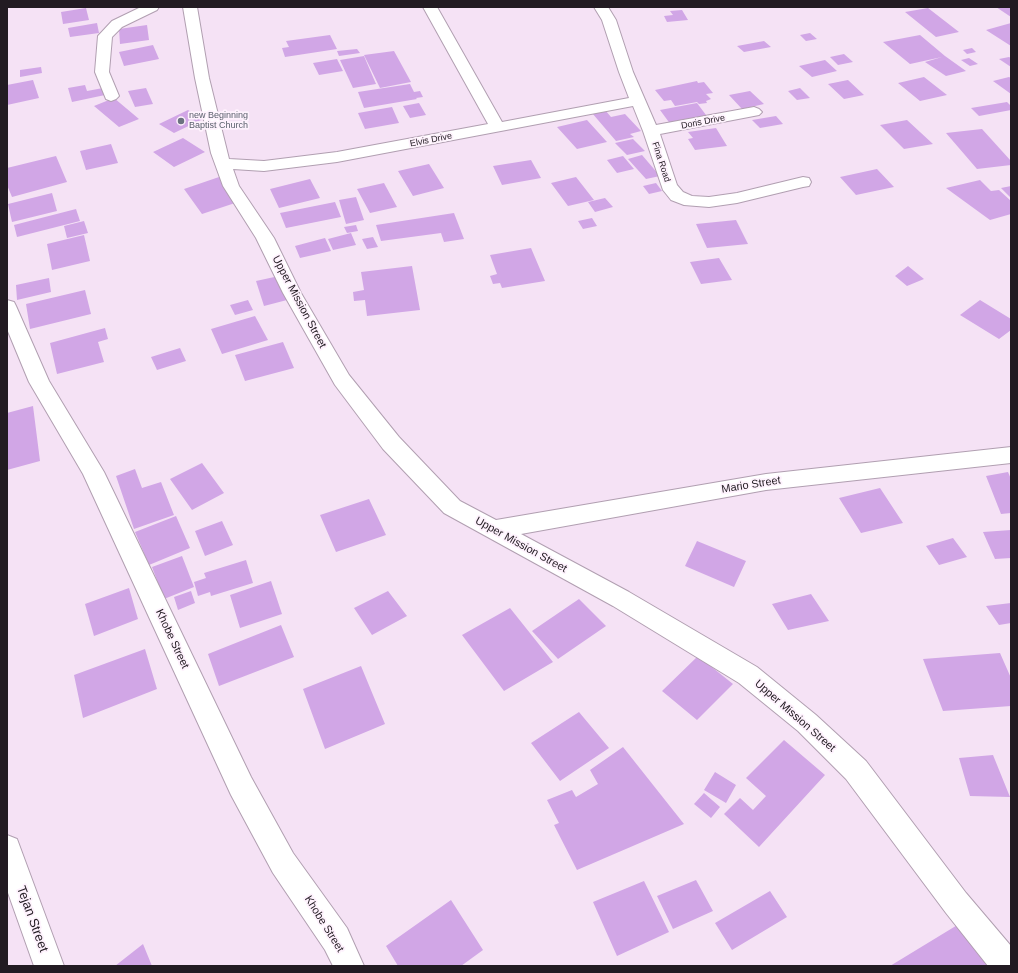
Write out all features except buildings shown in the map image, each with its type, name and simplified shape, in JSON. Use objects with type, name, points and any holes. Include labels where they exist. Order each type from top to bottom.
[{"type":"street","points":[[111,96],[102,72],[105,36],[117,24],[152,7]]},
{"type":"street","name":"Upper Mission Street","points":[[190,7],[202,78],[219,153],[231,186],[265,238],[292,293],[342,380],[391,443],[452,506],[492,530],[621,599],[748,675],[806,723],[856,770],[956,903],[1008,966]]},
{"type":"street","points":[[430,7],[497,127]]},
{"type":"street","name":"Fina Road","points":[[601,7],[609,20],[637,101],[651,131],[669,186],[677,196],[690,201],[709,202],[728,200],[803,182]]},
{"type":"street","name":"Elvis Drive","points":[[223,164],[264,166],[337,157],[637,101]]},
{"type":"street","name":"Doris Drive","points":[[651,131],[754,112]]},
{"type":"street","name":"Khobe Street","points":[[7,306],[39,382],[93,472],[241,786],[283,862],[336,939],[349,966]]},
{"type":"street","name":"Mario Street","points":[[492,530],[766,482],[1011,454]]},
{"type":"street","name":"Tejan Street","points":[[7,850],[49,966]]},
{"type":"place","name":"new Beginning Baptist Church","points":[[181,121]]}]
